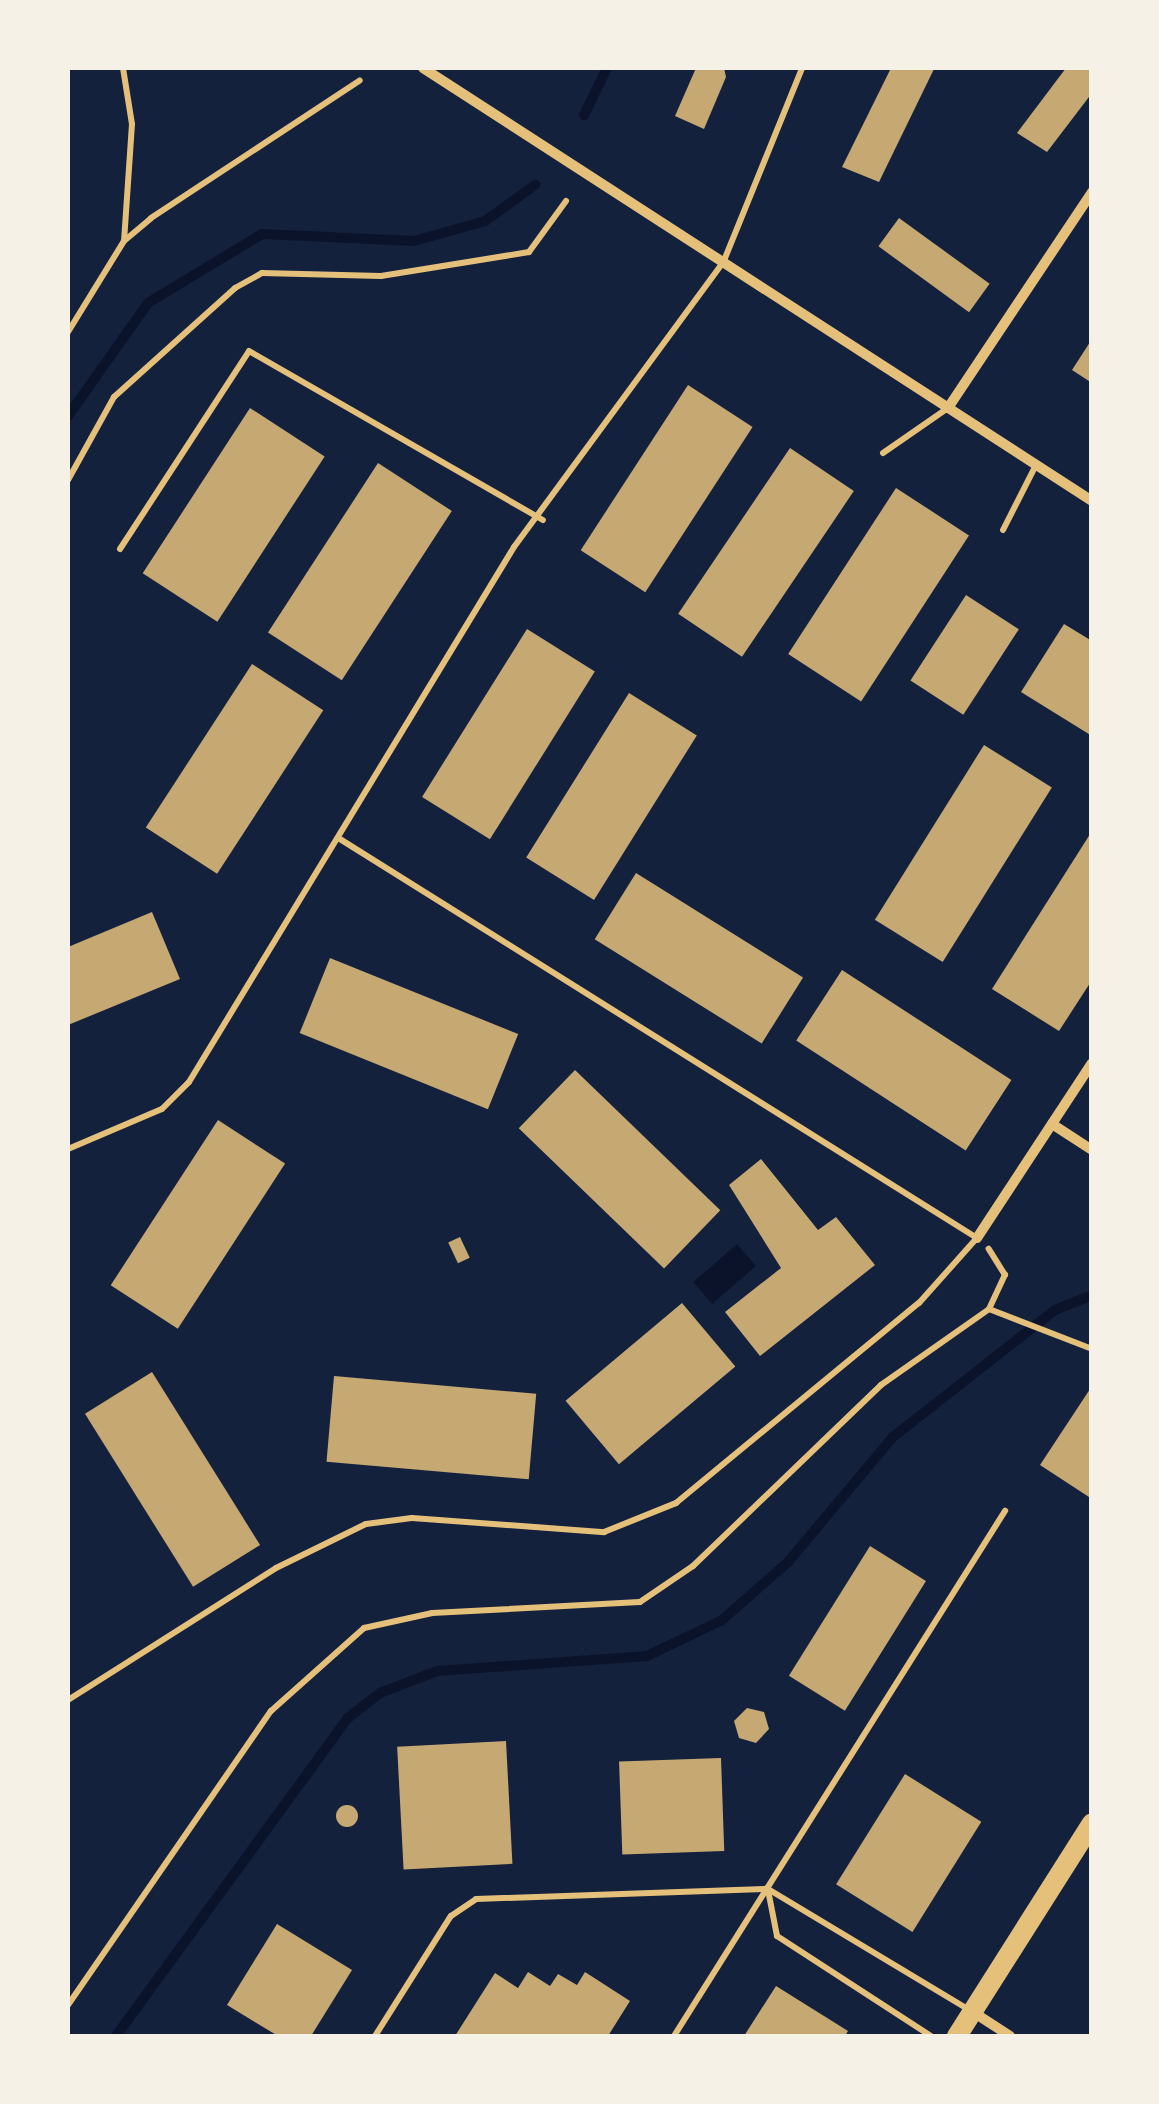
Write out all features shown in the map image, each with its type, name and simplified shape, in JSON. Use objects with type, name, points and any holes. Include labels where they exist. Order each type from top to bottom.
[{"type":"main road","points":[[957,2036],[1092,1823]]},
{"type":"street","points":[[424,68],[1092,501]]},
{"type":"street","points":[[948,408],[1092,192]]},
{"type":"street","points":[[977,1238],[1092,1063]]},
{"type":"street","points":[[1052,1124],[1092,1150]]},
{"type":"street","points":[[972,2011],[1010,2036]]},
{"type":"lane","points":[[68,1149],[162,1109],[189,1082],[514,547],[543,520],[724,263],[802,68]]},
{"type":"lane","points":[[120,550],[250,351],[543,520]]},
{"type":"lane","points":[[883,453],[948,408]]},
{"type":"lane","points":[[1003,530],[1036,465]]},
{"type":"lane","points":[[68,1700],[276,1568],[366,1524],[412,1518],[604,1532],[676,1503],[918,1303],[977,1238],[340,839]]},
{"type":"lane","points":[[674,2036],[1005,1511]]},
{"type":"lane","points":[[768,1888],[777,1936],[931,2036]]},
{"type":"lane","points":[[374,2036],[451,1916],[476,1899],[768,1888],[972,2011]]},
{"type":"path","points":[[123,68],[132,124],[124,241]]},
{"type":"path","points":[[68,332],[124,241],[360,80]]},
{"type":"path","points":[[68,480],[114,397],[235,288],[262,273],[381,276],[529,252],[566,201]]},
{"type":"path","points":[[68,2006],[212,1788],[328,1652],[404,1616],[602,1609],[666,1590],[880,1385],[988,1309],[1006,1275],[977,1238]]},
{"type":"path","points":[[988,1309],[1092,1348]]},
{"type":"water","points":[[737,1244],[756,1266],[712,1304],[693,1282]]},
{"type":"building","points":[[696,68],[724,68],[726,77],[704,129],[675,116]]},
{"type":"building","points":[[891,68],[934,69],[879,182],[842,167]]},
{"type":"building","points":[[1066,68],[1092,68],[1092,93],[1047,152],[1017,133]]},
{"type":"building","points":[[899,218],[990,284],[969,312],[878,246]]},
{"type":"building","points":[[1092,339],[1092,383],[1072,370]]},
{"type":"building","points":[[688,385],[753,427],[645,592],[581,550]]},
{"type":"building","points":[[250,408],[325,456],[217,622],[143,573]]},
{"type":"building","points":[[790,448],[854,491],[742,657],[678,614]]},
{"type":"building","points":[[378,463],[452,511],[342,680],[268,632]]},
{"type":"building","points":[[896,488],[969,535],[861,701],[788,654]]},
{"type":"building","points":[[966,595],[1019,629],[963,715],[910,681]]},
{"type":"building","points":[[1064,624],[1092,641],[1092,736],[1021,692]]},
{"type":"building","points":[[527,629],[595,671],[490,839],[422,797]]},
{"type":"building","points":[[252,664],[323,710],[217,874],[146,828]]},
{"type":"building","points":[[629,693],[697,735],[594,900],[526,858]]},
{"type":"building","points":[[984,745],[1052,787],[943,962],[875,920]]},
{"type":"building","points":[[1092,831],[1092,980],[1059,1031],[992,989]]},
{"type":"building","points":[[636,873],[803,977],[762,1044],[595,939]]},
{"type":"building","points":[[152,912],[180,979],[68,1025],[68,947]]},
{"type":"building","points":[[330,958],[518,1034],[488,1109],[300,1033]]},
{"type":"building","points":[[842,970],[1011,1080],[966,1150],[796,1040]]},
{"type":"building","points":[[575,1070],[720,1210],[664,1269],[519,1128]]},
{"type":"building","points":[[218,1120],[285,1164],[178,1329],[111,1285]]},
{"type":"building","points":[[761,1159],[818,1230],[836,1217],[875,1265],[760,1356],[725,1312],[781,1268],[729,1185]]},
{"type":"building","points":[[460,1237],[470,1258],[458,1263],[448,1242]]},
{"type":"building","points":[[682,1303],[735,1367],[619,1464],[566,1401]]},
{"type":"building","points":[[152,1372],[260,1545],[193,1587],[85,1414]]},
{"type":"building","points":[[334,1376],[536,1394],[529,1479],[327,1462]]},
{"type":"building","points":[[1092,1386],[1092,1499],[1040,1465]]},
{"type":"building","points":[[870,1546],[926,1581],[845,1711],[789,1676]]},
{"type":"building","points":[[747,1708],[764,1712],[769,1729],[756,1743],[739,1738],[734,1721]]},
{"type":"building","points":[[506,1741],[512,1864],[404,1870],[397,1747]]},
{"type":"building","points":[[721,1758],[724,1851],[622,1855],[619,1762]]},
{"type":"building","points":[[905,1774],[981,1822],[912,1932],[836,1884]]},
{"type":"building","points":[[343,1805],[351,1805],[358,1816],[351,1827],[343,1827],[336,1820],[336,1812]]},
{"type":"building","points":[[277,1924],[352,1970],[311,2036],[278,2036],[227,2005]]},
{"type":"building","points":[[528,1972],[550,1986],[558,1974],[577,1985],[585,1972],[630,2001],[608,2036],[455,2036],[495,1973],[518,1988]]},
{"type":"building","points":[[776,1986],[848,2031],[845,2036],[744,2036]]},
{"type":"waterway","points":[[584,115],[607,68]]},
{"type":"waterway","points":[[68,416],[148,303],[262,234],[414,241],[485,221],[535,185]]},
{"type":"waterway","points":[[116,2036],[348,1718],[380,1693],[437,1671],[647,1656],[722,1620],[788,1562],[893,1437],[1055,1310],[1092,1295]]}]
